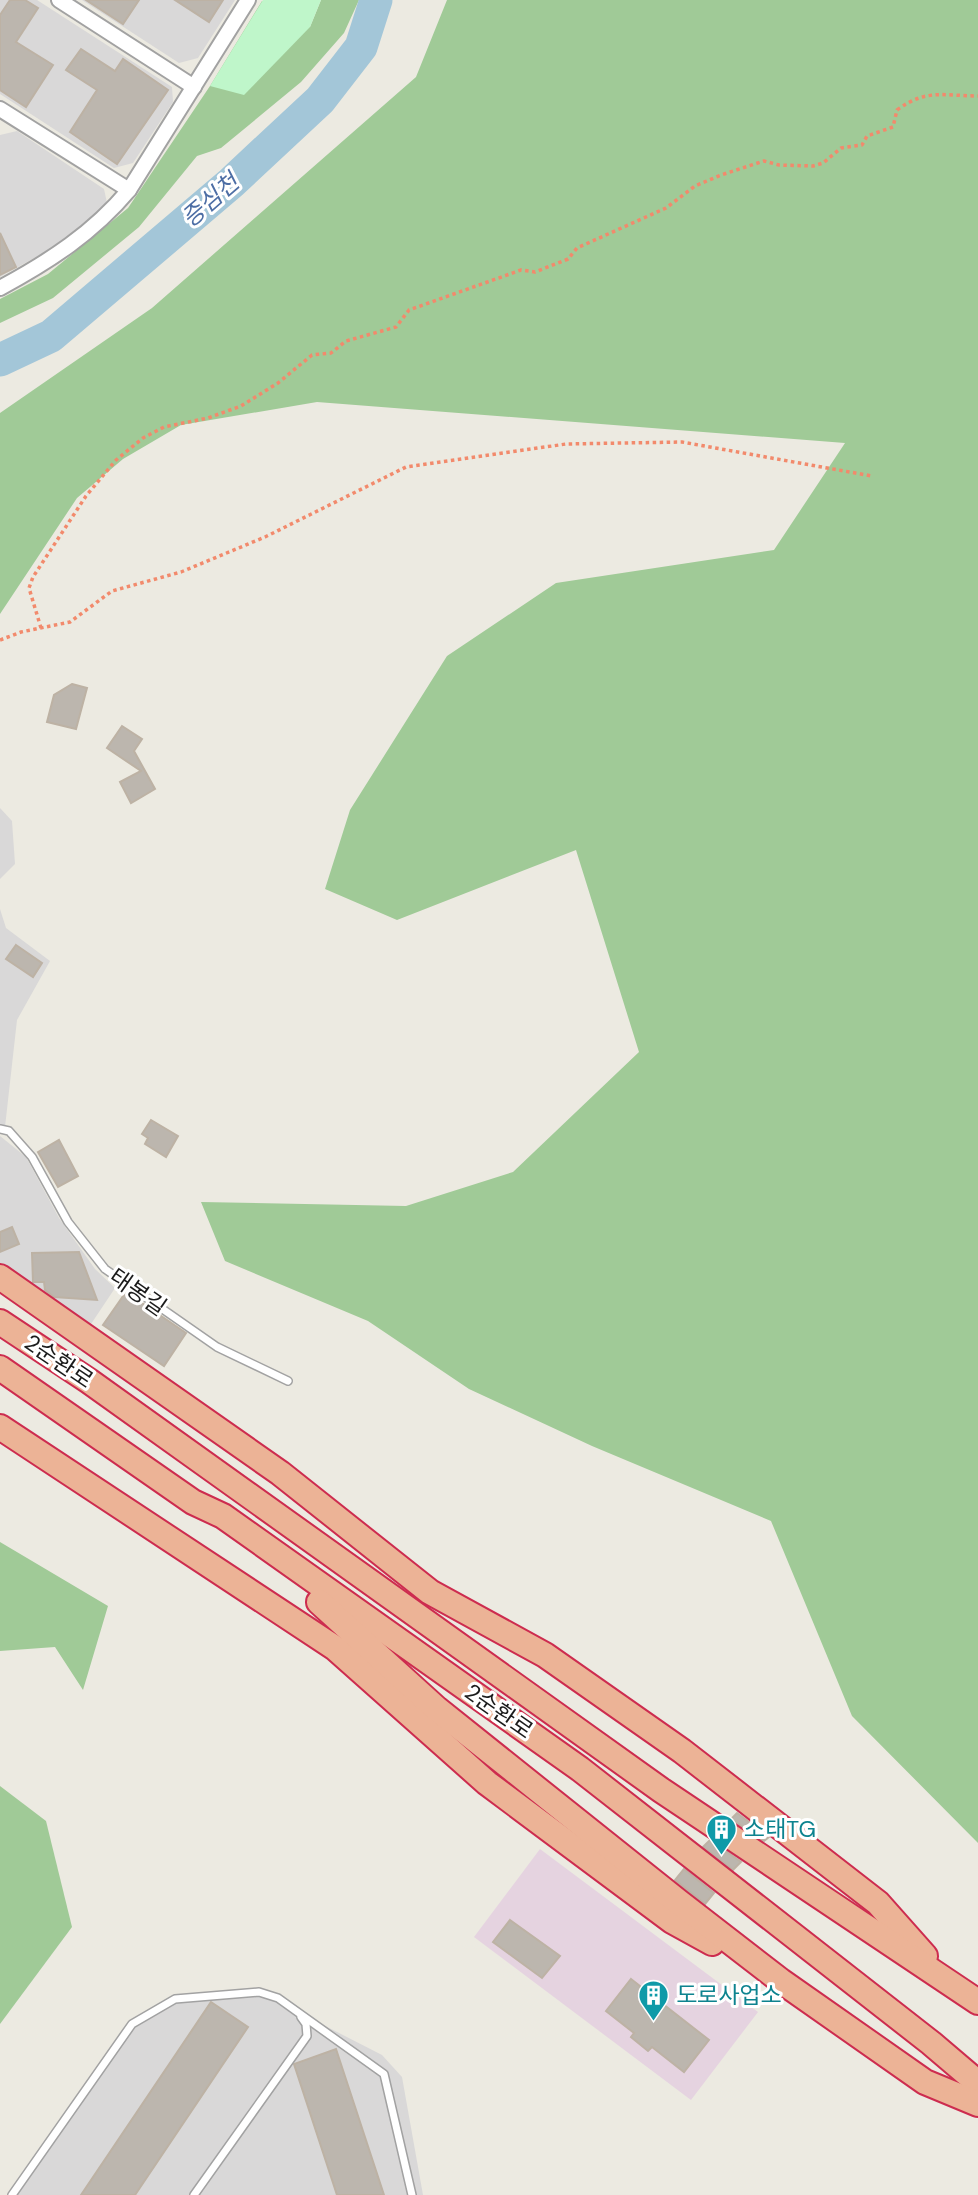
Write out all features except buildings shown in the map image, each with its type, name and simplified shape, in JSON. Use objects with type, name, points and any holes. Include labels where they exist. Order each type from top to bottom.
[{"type":"highway","points":[[0,1277],[280,1473],[430,1592],[545,1656],[682,1751],[878,1903],[946,1980]]},
{"type":"highway","name":"2순환로","points":[[0,1322],[89,1381],[661,1790],[978,2002]]},
{"type":"highway","name":"2순환로","points":[[0,1368],[193,1502],[234,1524],[580,1769],[931,2043],[978,2083]]},
{"type":"highway","points":[[0,1427],[335,1648],[487,1783],[672,1921],[781,1981]]},
{"type":"highway","points":[[193,1502],[213,1525],[334,1614],[437,1709],[534,1789],[781,1981],[925,2082],[978,2104]]},
{"type":"street","points":[[59,0],[194,88]]},
{"type":"street","points":[[0,288],[82,239],[129,190],[248,0]]},
{"type":"street","points":[[2,114],[129,190]]},
{"type":"lane","name":"태봉길","points":[[0,1129],[9,1131],[32,1157],[68,1222],[105,1269],[217,1346],[288,1381]]},
{"type":"lane","points":[[12,2195],[132,2024],[175,1999],[259,1992],[278,1998],[384,2074],[412,2195]]},
{"type":"lane","points":[[194,2195],[307,2036],[306,2024],[296,2010]]},
{"type":"path","points":[[41,628],[29,587],[33,577],[86,496],[116,460],[143,438],[164,427],[208,418],[241,406],[278,383],[312,355],[331,353],[346,341],[396,327],[409,310],[442,301],[471,286],[521,271],[535,272],[568,259],[576,248],[666,208],[695,186],[721,175],[764,161],[779,165],[813,166],[823,163],[841,148],[862,145],[867,136],[893,127],[897,110],[910,100],[948,92],[978,96]]},
{"type":"path","points":[[0,640],[70,622],[112,591],[181,572],[265,537],[406,467],[566,444],[682,442],[872,476]]},
{"type":"shaded area","points":[[0,0],[37,0],[172,87],[173,102],[133,163],[114,168],[0,94]]},
{"type":"shaded area","points":[[82,0],[235,0],[198,58],[179,63]]},
{"type":"shaded area","points":[[17,131],[104,189],[107,203],[63,242],[0,277],[0,135]]},
{"type":"shaded area","points":[[0,808],[12,821],[15,864],[0,879]]},
{"type":"shaded area","points":[[0,909],[6,928],[50,961],[17,1020],[5,1127],[0,1126]]},
{"type":"shaded area","points":[[0,1136],[26,1157],[59,1218],[95,1269],[115,1288],[89,1327],[0,1266]]},
{"type":"shaded area","points":[[540,1849],[758,2012],[691,2100],[474,1937]]},
{"type":"shaded area","points":[[259,1992],[382,2055],[402,2077],[423,2195],[12,2195],[132,2024],[175,1999]]},
{"type":"green space","points":[[263,0],[321,0],[310,27],[244,95],[210,86]]},
{"type":"green space","points":[[321,0],[359,0],[344,33],[301,82],[221,148],[197,156],[139,227],[53,298],[0,323],[0,299],[48,274],[128,208],[210,86],[262,1],[310,27]]},
{"type":"green space","points":[[447,0],[978,0],[978,1843],[852,1716],[771,1521],[592,1446],[469,1389],[368,1321],[225,1261],[201,1202],[406,1206],[513,1172],[639,1052],[576,850],[397,920],[325,889],[350,810],[447,656],[556,583],[774,550],[845,443],[317,402],[181,425],[123,459],[77,498],[0,614],[0,413],[152,308],[416,77]]},
{"type":"green space","points":[[0,1542],[108,1606],[83,1690],[55,1647],[0,1651]]},
{"type":"green space","points":[[0,1786],[46,1821],[72,1927],[0,2024]]},
{"type":"waterway","name":"증심천","points":[[0,360],[51,336],[231,183],[320,100],[361,47],[376,0]]},
{"type":"place","name":"소태TG","points":[[721,1856]]},
{"type":"place","name":"도로사업소","points":[[653,2022]]}]
